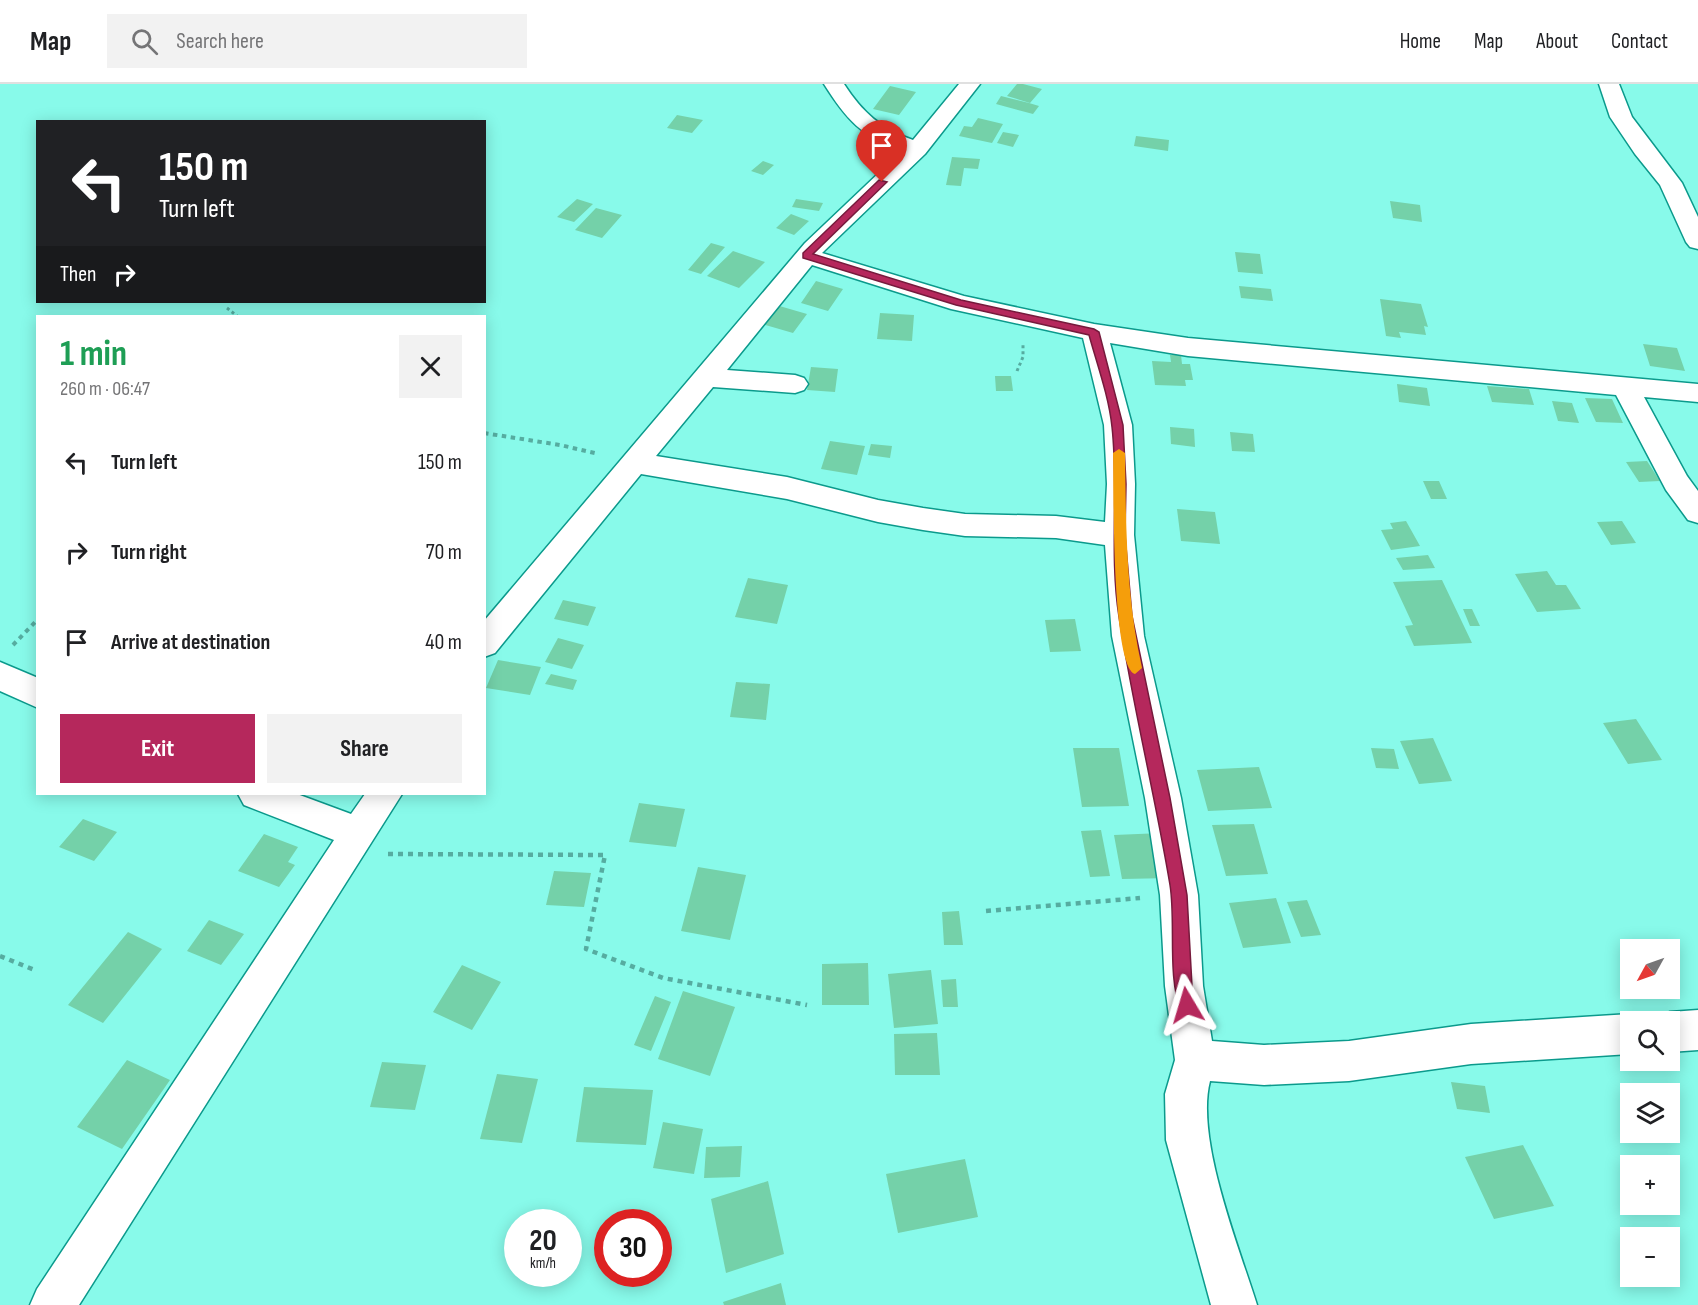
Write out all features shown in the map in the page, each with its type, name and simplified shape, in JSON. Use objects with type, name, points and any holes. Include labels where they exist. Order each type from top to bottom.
[{"type":"street","points":[[834,84],[866,126],[882,137],[917,148]]},
{"type":"street","points":[[486,642],[807,256],[917,148],[970,84]]},
{"type":"street","points":[[1609,84],[1621,117],[1671,183],[1698,242]]},
{"type":"street","points":[[807,256],[960,303],[1094,332],[1188,347],[1698,393]]},
{"type":"street","points":[[1094,332],[1118,425],[1119,535],[1128,636],[1163,798],[1179,895],[1184,986],[1195,1060],[1186,1094],[1187,1140],[1234,1305]]},
{"type":"street","points":[[706,377],[795,384]]},
{"type":"street","points":[[1625,386],[1676,483],[1698,512]]},
{"type":"street","points":[[635,463],[787,488],[878,511],[923,519],[964,525],[1056,527],[1119,535]]},
{"type":"street","points":[[4,664],[36,692]]},
{"type":"street","points":[[258,795],[352,844]]},
{"type":"street","points":[[53,1305],[383,795]]},
{"type":"street","points":[[1680,1031],[1698,1030]]},
{"type":"street","points":[[1195,1060],[1264,1065],[1348,1061],[1471,1044],[1620,1035]]},
{"type":"path","points":[[226,308],[236,315]]},
{"type":"path","points":[[486,433],[560,445],[635,463]]},
{"type":"path","points":[[4,664],[36,622]]},
{"type":"path","points":[[352,844],[605,855],[586,949],[663,978],[807,1005]]},
{"type":"path","points":[[986,911],[1179,895]]},
{"type":"path","points":[[0,956],[37,971]]},
{"type":"building","points":[[1017,84],[1042,89],[1030,103],[1007,96]]},
{"type":"building","points":[[890,86],[916,92],[899,115],[873,109]]},
{"type":"building","points":[[1001,96],[1039,106],[1033,114],[996,104]]},
{"type":"building","points":[[677,115],[703,120],[692,133],[667,128]]},
{"type":"building","points":[[978,118],[1003,124],[992,143],[959,136],[964,126],[972,127]]},
{"type":"building","points":[[1003,132],[1019,135],[1013,147],[997,143]]},
{"type":"building","points":[[1136,136],[1169,140],[1168,151],[1134,146]]},
{"type":"building","points":[[952,157],[980,159],[978,169],[964,168],[961,186],[946,185]]},
{"type":"building","points":[[763,161],[774,165],[763,175],[751,171]]},
{"type":"building","points":[[577,199],[593,204],[574,222],[557,217]]},
{"type":"building","points":[[796,199],[823,203],[819,211],[792,207]]},
{"type":"building","points":[[1390,201],[1420,205],[1422,222],[1393,218]]},
{"type":"building","points":[[596,208],[622,215],[602,238],[575,230]]},
{"type":"building","points":[[791,214],[809,221],[794,235],[776,228]]},
{"type":"building","points":[[711,243],[725,247],[701,274],[688,270]]},
{"type":"building","points":[[733,251],[765,262],[739,288],[707,276]]},
{"type":"building","points":[[1235,252],[1260,254],[1263,274],[1238,272]]},
{"type":"building","points":[[816,281],[843,289],[828,311],[801,303]]},
{"type":"building","points":[[1239,286],[1271,289],[1273,301],[1241,298]]},
{"type":"building","points":[[1380,299],[1421,304],[1428,327],[1424,326],[1426,335],[1399,332],[1401,338],[1386,336]]},
{"type":"building","points":[[776,305],[807,314],[793,333],[762,324]]},
{"type":"building","points":[[880,313],[914,315],[912,341],[877,339]]},
{"type":"building","points":[[1643,344],[1677,348],[1685,371],[1650,366]]},
{"type":"building","points":[[1170,355],[1181,355],[1182,364],[1190,364],[1193,380],[1185,380],[1186,386],[1155,385],[1152,361],[1171,362]]},
{"type":"building","points":[[811,367],[838,369],[835,392],[807,390]]},
{"type":"building","points":[[995,376],[1011,376],[1013,391],[996,391]]},
{"type":"building","points":[[1397,384],[1427,388],[1430,406],[1399,402]]},
{"type":"building","points":[[1487,386],[1529,389],[1534,405],[1492,402]]},
{"type":"building","points":[[1585,398],[1612,399],[1623,423],[1596,422]]},
{"type":"building","points":[[1552,401],[1572,403],[1579,423],[1558,421]]},
{"type":"building","points":[[1170,427],[1194,429],[1195,447],[1171,444]]},
{"type":"building","points":[[1230,432],[1253,434],[1255,452],[1232,451]]},
{"type":"building","points":[[830,441],[865,446],[857,475],[821,469]]},
{"type":"building","points":[[871,444],[892,446],[890,458],[868,455]]},
{"type":"building","points":[[1647,461],[1660,481],[1639,482],[1626,462]]},
{"type":"building","points":[[1423,481],[1439,481],[1447,499],[1431,499]]},
{"type":"building","points":[[1177,509],[1215,512],[1220,544],[1181,541]]},
{"type":"building","points":[[1406,521],[1420,546],[1391,550],[1381,530],[1393,529],[1390,523]]},
{"type":"building","points":[[1622,521],[1636,543],[1611,545],[1597,522]]},
{"type":"building","points":[[1428,555],[1435,568],[1403,570],[1396,558]]},
{"type":"building","points":[[1547,571],[1556,585],[1566,585],[1581,609],[1537,612],[1515,574]]},
{"type":"building","points":[[748,578],[788,585],[777,624],[735,617]]},
{"type":"building","points":[[1442,580],[1472,643],[1414,646],[1405,626],[1413,625],[1393,582]]},
{"type":"building","points":[[563,600],[596,607],[588,626],[554,619]]},
{"type":"building","points":[[1463,609],[1472,609],[1480,626],[1470,626]]},
{"type":"building","points":[[1075,619],[1081,651],[1050,652],[1045,620]]},
{"type":"building","points":[[558,638],[584,645],[572,669],[545,662]]},
{"type":"building","points":[[498,660],[541,667],[530,695],[486,688]]},
{"type":"building","points":[[551,674],[577,680],[573,690],[545,684]]},
{"type":"building","points":[[736,682],[770,684],[766,720],[730,717]]},
{"type":"building","points":[[1636,719],[1662,760],[1628,764],[1603,723]]},
{"type":"building","points":[[1433,738],[1452,781],[1419,784],[1400,741]]},
{"type":"building","points":[[1073,748],[1119,748],[1129,806],[1082,807]]},
{"type":"building","points":[[1371,748],[1394,749],[1399,769],[1376,768]]},
{"type":"building","points":[[1259,767],[1272,808],[1208,811],[1197,770]]},
{"type":"building","points":[[639,803],[685,809],[676,847],[629,842]]},
{"type":"building","points":[[83,819],[117,832],[94,861],[59,847]]},
{"type":"building","points":[[1254,824],[1268,874],[1226,876],[1212,825]]},
{"type":"building","points":[[1101,830],[1110,876],[1090,877],[1081,831]]},
{"type":"building","points":[[1162,833],[1172,878],[1122,879],[1114,835]]},
{"type":"building","points":[[264,834],[298,847],[288,862],[295,865],[279,887],[238,871]]},
{"type":"building","points":[[698,867],[746,875],[730,940],[681,931]]},
{"type":"building","points":[[554,871],[591,873],[584,907],[546,905]]},
{"type":"building","points":[[1276,898],[1291,943],[1243,948],[1229,903]]},
{"type":"building","points":[[1307,900],[1321,935],[1301,937],[1287,902]]},
{"type":"building","points":[[959,911],[963,945],[944,945],[942,912]]},
{"type":"building","points":[[209,920],[244,934],[221,965],[187,951]]},
{"type":"building","points":[[128,932],[162,949],[103,1023],[68,1005]]},
{"type":"building","points":[[868,963],[869,1005],[822,1005],[822,964]]},
{"type":"building","points":[[462,965],[501,982],[472,1030],[433,1012]]},
{"type":"building","points":[[931,970],[938,1024],[894,1028],[888,974]]},
{"type":"building","points":[[956,979],[958,1007],[943,1007],[941,980]]},
{"type":"building","points":[[683,991],[735,1007],[710,1076],[658,1059]]},
{"type":"building","points":[[655,996],[671,1002],[651,1051],[634,1045]]},
{"type":"building","points":[[937,1033],[940,1075],[895,1075],[894,1034]]},
{"type":"building","points":[[127,1060],[170,1080],[122,1149],[77,1127]]},
{"type":"building","points":[[382,1062],[426,1065],[415,1110],[370,1107]]},
{"type":"building","points":[[497,1074],[538,1079],[522,1143],[480,1139]]},
{"type":"building","points":[[1451,1082],[1485,1086],[1490,1113],[1457,1109]]},
{"type":"building","points":[[584,1087],[653,1090],[646,1145],[576,1142]]},
{"type":"building","points":[[663,1122],[703,1129],[694,1174],[653,1168]]},
{"type":"building","points":[[1523,1145],[1554,1206],[1494,1219],[1465,1157]]},
{"type":"building","points":[[742,1146],[740,1177],[704,1178],[706,1147]]},
{"type":"building","points":[[965,1159],[978,1217],[898,1233],[886,1174]]},
{"type":"building","points":[[768,1181],[784,1254],[726,1273],[711,1199]]},
{"type":"building","points":[[781,1283],[786,1305],[724,1305],[723,1302]]},
{"type":"slow traffic","points":[[1119,453],[1121,576],[1128,636],[1135,668]]},
{"type":"route","points":[[882,182],[807,256],[960,303],[1094,332],[1118,425],[1119,535],[1125,616],[1163,798],[1179,895],[1187,1005]]}]
